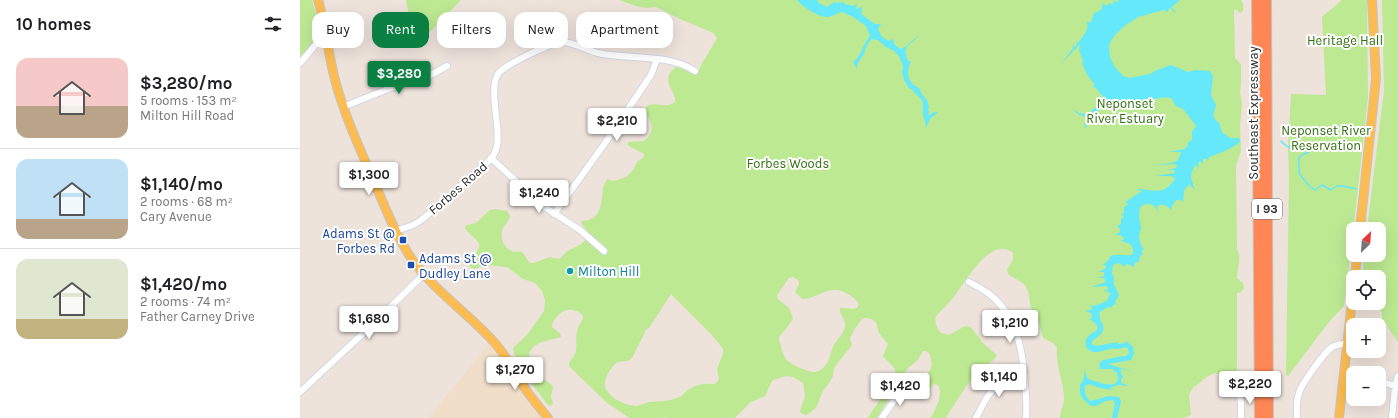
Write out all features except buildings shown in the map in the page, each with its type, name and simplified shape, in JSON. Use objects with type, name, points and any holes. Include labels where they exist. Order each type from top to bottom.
[{"type":"highway","name":"Southeast Expressway","points":[[1253,0],[1255,418]]},
{"type":"highway","name":"I 93","points":[[1257,0],[1260,418]]},
{"type":"highway","name":"I 93","points":[[1262,0],[1265,418]]},
{"type":"highway","name":"Southeast Expressway","points":[[1266,0],[1268,418]]},
{"type":"main road","points":[[318,0],[321,12]]},
{"type":"main road","points":[[1361,222],[1376,79],[1372,0]]},
{"type":"main road","points":[[329,48],[335,81],[343,107],[396,231],[411,257],[424,274],[487,334],[508,360],[528,393],[548,418]]},
{"type":"main road","points":[[1339,418],[1346,353]]},
{"type":"street","name":"Forbes Road","points":[[396,231],[420,221],[491,158],[497,148],[498,138],[495,94],[496,81],[498,74],[507,66],[560,42],[569,43],[600,54],[657,59],[680,63],[695,71]]},
{"type":"street","points":[[300,63],[313,48]]},
{"type":"street","points":[[554,214],[603,146],[651,75],[657,59]]},
{"type":"street","points":[[343,107],[388,89],[427,77],[447,66]]},
{"type":"street","points":[[491,158],[539,203],[580,230],[604,251]]},
{"type":"street","points":[[300,392],[424,274]]},
{"type":"street","points":[[969,282],[993,297],[1009,318],[1020,345],[1025,381],[1026,418]]},
{"type":"street","points":[[1297,418],[1298,394],[1304,383],[1329,350],[1336,346],[1346,344]]},
{"type":"street","points":[[1392,418],[1398,376]]},
{"type":"street","points":[[976,418],[989,395],[999,385],[1008,382],[1025,381]]},
{"type":"street","points":[[1386,383],[1397,386]]},
{"type":"street","points":[[882,418],[904,386]]},
{"type":"street","points":[[1239,395],[1241,402],[1241,418]]},
{"type":"shaded area","points":[[489,344],[501,358],[527,401],[540,418],[428,418]]},
{"type":"green space","points":[[300,0],[312,0],[315,12],[312,12],[312,44],[300,59]]},
{"type":"green space","points":[[406,0],[461,0],[449,12],[437,12],[437,25],[429,32],[429,12],[408,12]]},
{"type":"green space","points":[[619,0],[1241,0],[1243,4],[1243,11],[1240,13],[1237,10],[1234,10],[1235,58],[1241,64],[1240,93],[1242,104],[1240,126],[1241,151],[1236,165],[1237,249],[1239,259],[1237,278],[1243,283],[1244,288],[1241,292],[1237,293],[1237,378],[1214,373],[1205,378],[1195,387],[1194,386],[1189,395],[1191,415],[1183,418],[1060,418],[1064,399],[1057,360],[1057,348],[1053,343],[1043,338],[1039,323],[1031,308],[1028,291],[1024,284],[1008,274],[1007,269],[1013,260],[1013,253],[1005,249],[996,250],[987,255],[971,273],[953,298],[936,316],[936,325],[941,333],[949,335],[965,326],[971,327],[984,344],[997,355],[992,361],[981,369],[971,381],[946,418],[931,418],[939,400],[939,387],[936,384],[932,385],[927,393],[915,385],[928,373],[931,366],[929,353],[923,351],[918,360],[908,368],[903,375],[877,418],[868,418],[893,380],[895,370],[883,356],[888,344],[879,333],[876,322],[866,318],[862,319],[854,330],[850,339],[852,345],[834,368],[833,376],[823,391],[816,408],[806,415],[802,414],[800,411],[805,396],[803,383],[788,376],[772,381],[765,396],[751,402],[735,418],[629,418],[606,402],[569,366],[569,363],[576,352],[577,331],[583,317],[577,311],[566,310],[558,315],[552,326],[560,333],[561,337],[542,342],[534,346],[529,353],[531,362],[538,373],[553,387],[551,397],[553,403],[551,406],[548,405],[522,369],[514,354],[513,348],[527,335],[544,311],[545,300],[542,291],[535,283],[523,279],[507,267],[485,265],[475,269],[471,268],[469,265],[470,262],[478,250],[479,244],[478,241],[465,229],[466,225],[476,223],[490,210],[495,209],[507,211],[510,217],[503,228],[503,243],[510,250],[524,254],[530,263],[534,263],[549,257],[559,259],[566,252],[580,245],[586,239],[588,232],[581,223],[582,221],[595,217],[601,205],[603,188],[607,179],[614,181],[626,177],[633,170],[637,162],[644,157],[644,154],[627,144],[629,142],[644,141],[650,135],[652,127],[648,116],[645,113],[646,107],[653,104],[668,105],[675,102],[675,98],[668,81],[671,72],[676,67],[696,74],[717,38],[713,33],[673,16],[673,12],[666,12],[656,7],[646,8]],"holes":[[[793,277],[799,281],[795,292],[802,299],[813,297],[828,291],[839,290],[856,300],[859,304],[855,309],[840,308],[845,324],[844,331],[833,347],[827,363],[817,372],[803,369],[788,361],[784,355],[779,338],[793,318],[789,308],[778,299],[777,295],[789,278]],[[671,294],[712,335],[723,349],[723,354],[717,369],[719,379],[715,384],[695,386],[683,395],[672,400],[649,402],[637,406],[614,398],[606,389],[605,383],[610,370],[617,362],[628,361],[632,358],[646,330],[649,328]]]},
{"type":"green space","name":"Neponset River Reservation","points":[[1342,0],[1367,0],[1368,97],[1354,222],[1346,222],[1346,262],[1349,262],[1348,270],[1346,270],[1344,306],[1329,322],[1288,376],[1286,375],[1289,179],[1288,148],[1291,94],[1326,95],[1322,17]]},
{"type":"green space","points":[[1382,0],[1398,0],[1398,342],[1386,325],[1386,318],[1382,318],[1382,313],[1380,310],[1386,310],[1386,270],[1363,270],[1363,262],[1386,262],[1386,222],[1368,222],[1384,90]]},
{"type":"water","points":[[797,0],[817,0],[819,3],[827,7],[834,2],[843,2],[853,6],[857,4],[856,9],[862,7],[861,13],[864,16],[875,24],[881,24],[878,29],[882,37],[889,41],[893,39],[894,44],[900,49],[905,47],[919,35],[906,48],[906,55],[908,61],[911,61],[908,77],[911,83],[919,88],[928,102],[928,111],[930,111],[927,116],[938,112],[930,119],[925,130],[926,123],[923,114],[922,101],[909,88],[904,80],[902,72],[903,66],[899,56],[878,40],[872,39],[858,62],[857,69],[853,62],[870,36],[866,26],[853,17],[842,12],[829,17],[823,17],[807,8]]},
{"type":"water","points":[[1113,0],[1117,2],[1119,0],[1180,0],[1172,7],[1177,14],[1170,8],[1168,12],[1164,10],[1138,17],[1126,25],[1114,36],[1109,45],[1110,57],[1114,66],[1123,76],[1129,78],[1150,74],[1171,65],[1188,72],[1195,70],[1210,71],[1213,77],[1211,95],[1216,105],[1214,114],[1215,119],[1219,122],[1222,132],[1230,138],[1240,139],[1240,142],[1221,153],[1209,157],[1208,161],[1207,159],[1203,159],[1203,164],[1198,162],[1199,169],[1195,165],[1193,169],[1195,174],[1192,170],[1191,178],[1195,190],[1189,184],[1184,191],[1183,202],[1181,200],[1176,200],[1172,206],[1172,210],[1163,205],[1157,206],[1158,212],[1153,205],[1150,204],[1140,207],[1139,217],[1141,227],[1139,237],[1144,250],[1141,251],[1143,254],[1140,256],[1139,262],[1135,262],[1134,267],[1127,264],[1125,267],[1119,263],[1113,265],[1112,274],[1114,276],[1114,284],[1119,295],[1115,302],[1117,305],[1114,304],[1111,308],[1108,307],[1100,312],[1103,329],[1099,336],[1092,341],[1092,344],[1096,346],[1118,342],[1118,344],[1125,343],[1126,341],[1133,347],[1134,354],[1131,360],[1108,364],[1134,372],[1120,370],[1123,377],[1121,379],[1121,383],[1130,386],[1118,385],[1110,388],[1113,390],[1100,388],[1089,384],[1085,386],[1085,391],[1087,397],[1091,401],[1109,396],[1119,397],[1121,401],[1117,418],[1112,418],[1115,404],[1113,400],[1105,401],[1096,406],[1091,406],[1082,398],[1080,393],[1080,385],[1084,376],[1084,369],[1088,379],[1107,384],[1116,383],[1118,379],[1117,373],[1112,369],[1100,369],[1100,363],[1105,360],[1126,356],[1129,353],[1126,347],[1094,352],[1086,347],[1088,337],[1098,328],[1095,323],[1089,319],[1092,318],[1091,313],[1085,311],[1091,310],[1092,307],[1089,305],[1094,306],[1107,301],[1110,294],[1109,292],[1104,291],[1108,289],[1107,286],[1091,287],[1106,282],[1104,278],[1098,278],[1104,276],[1104,272],[1098,272],[1105,269],[1106,266],[1102,264],[1106,263],[1111,256],[1133,254],[1133,248],[1130,244],[1121,241],[1124,239],[1120,235],[1115,235],[1120,232],[1120,229],[1117,226],[1121,224],[1121,219],[1124,216],[1121,214],[1124,213],[1124,207],[1129,204],[1125,202],[1142,191],[1134,189],[1156,191],[1170,185],[1175,179],[1172,176],[1155,176],[1175,173],[1173,170],[1167,170],[1176,168],[1177,166],[1175,164],[1152,165],[1172,163],[1178,160],[1181,152],[1169,152],[1187,147],[1188,142],[1192,140],[1192,132],[1196,126],[1183,109],[1176,106],[1171,98],[1166,97],[1138,104],[1120,102],[1106,106],[1092,114],[1089,123],[1084,129],[1085,124],[1088,122],[1087,118],[1078,114],[1072,109],[1079,113],[1088,115],[1092,110],[1103,103],[1104,98],[1095,87],[1093,88],[1094,84],[1082,65],[1083,61],[1079,50],[1080,44],[1061,64],[1073,48],[1072,45],[1075,47],[1077,44],[1075,41],[1078,43],[1084,35],[1087,28],[1087,22],[1091,22],[1094,13],[1102,9],[1102,3],[1107,6],[1109,3],[1114,3]]},
{"type":"waterway","points":[[1281,141],[1292,149],[1296,150],[1309,148],[1309,152],[1299,158],[1299,173],[1309,186],[1315,190],[1322,185],[1331,190],[1337,186],[1356,189]]},
{"type":"place","name":"Adams St @ Forbes Rd","points":[[403,240]]},
{"type":"place","name":"Adams St @ Dudley Lane","points":[[411,265]]},
{"type":"place","name":"Milton Hill","points":[[570,271]]},
{"type":"park label","name":"Heritage Hall","points":[[1345,40]]},
{"type":"park label","name":"Neponset River Estuary","points":[[1125,110]]},
{"type":"park label","name":"Forbes Woods","points":[[788,163]]}]
